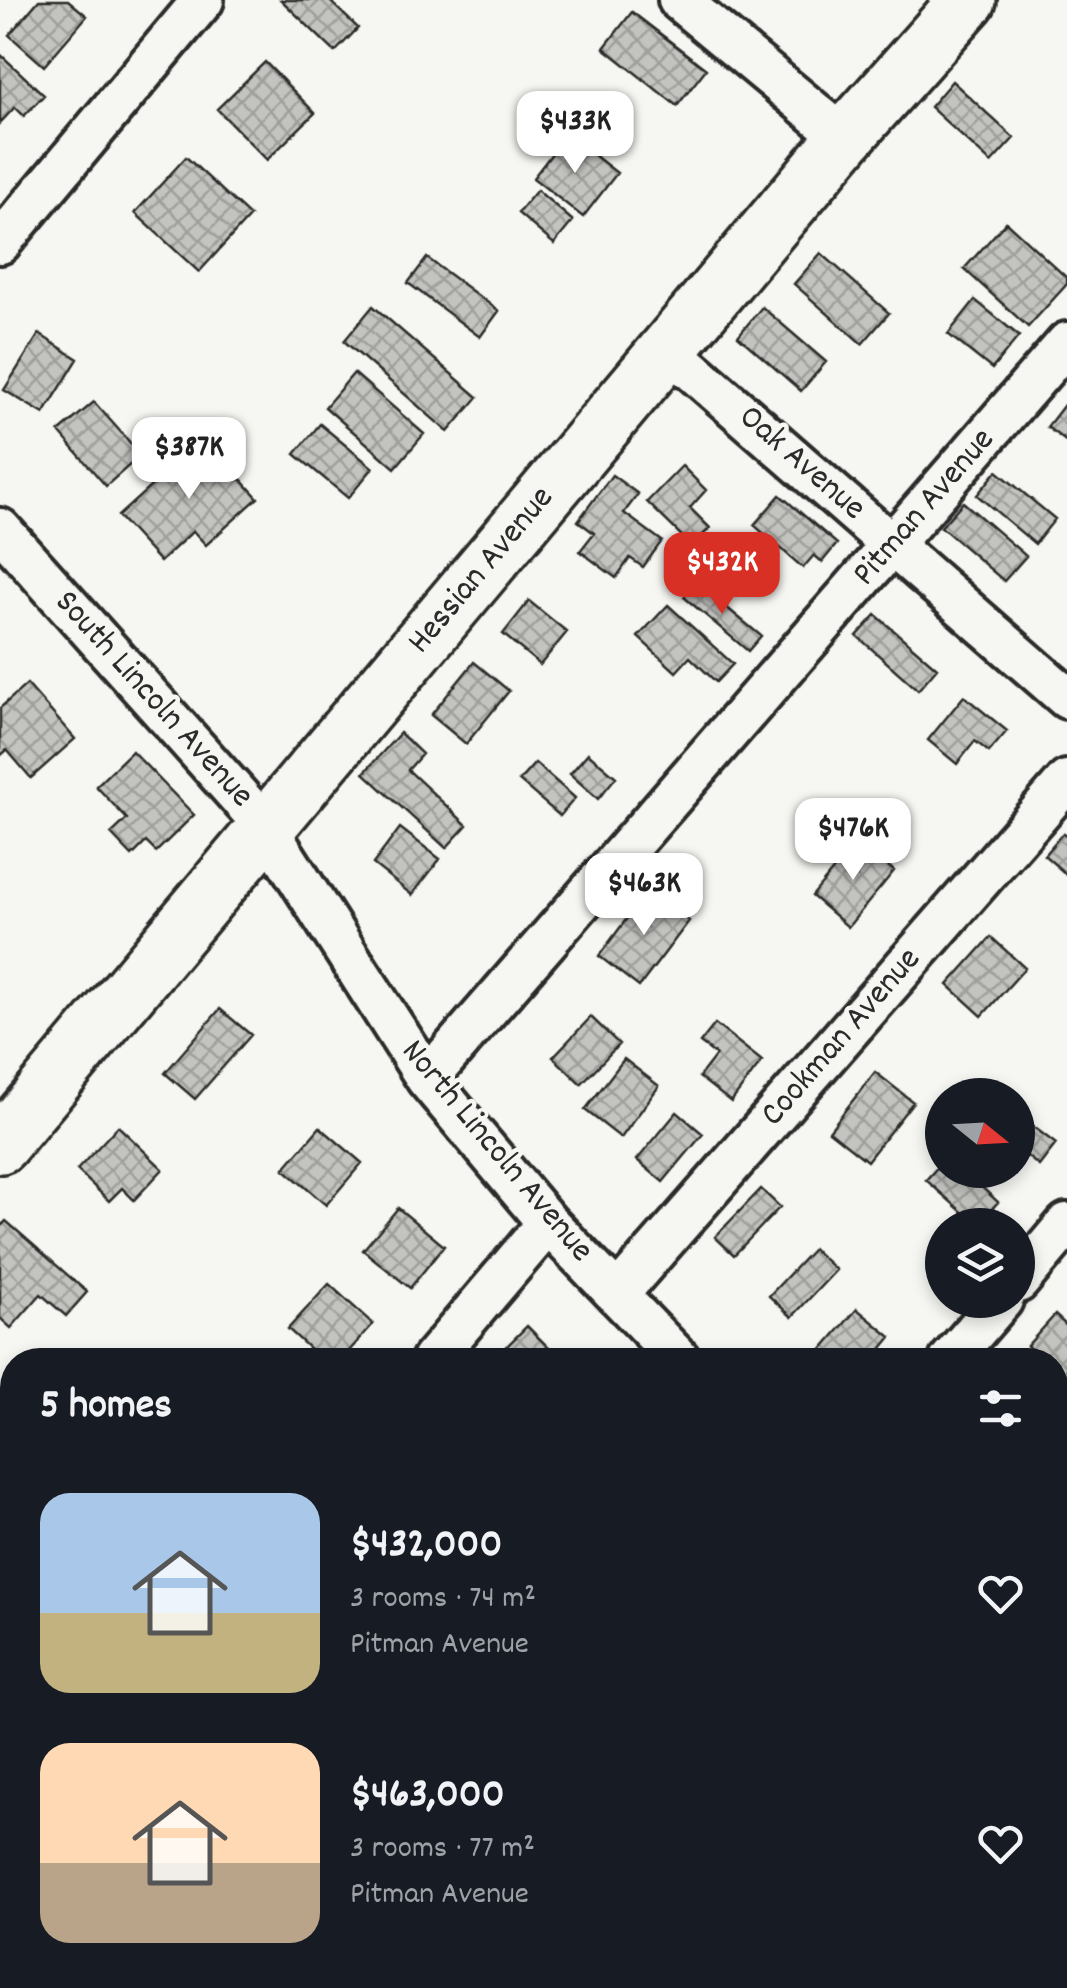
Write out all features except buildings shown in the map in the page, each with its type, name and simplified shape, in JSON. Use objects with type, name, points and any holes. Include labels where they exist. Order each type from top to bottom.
[{"type":"main road","name":"Hessian Avenue","points":[[0,1146],[845,138],[968,0]]},
{"type":"street","points":[[0,243],[203,0]]},
{"type":"street","points":[[679,0],[845,138]]},
{"type":"street","name":"Pitman Avenue","points":[[426,1078],[1067,343]]},
{"type":"street","name":"Oak Avenue","points":[[670,350],[1067,698]]},
{"type":"street","name":"South Lincoln Avenue","points":[[0,528],[266,827]]},
{"type":"street","name":"Cookman Avenue","points":[[617,1294],[1067,781]]},
{"type":"street","name":"North Lincoln Avenue","points":[[266,827],[426,1078],[548,1223],[669,1348]]},
{"type":"street","points":[[442,1348],[548,1223]]},
{"type":"street","points":[[1035,1262],[1067,1224]]},
{"type":"street","points":[[960,1348],[986,1318]]}]
